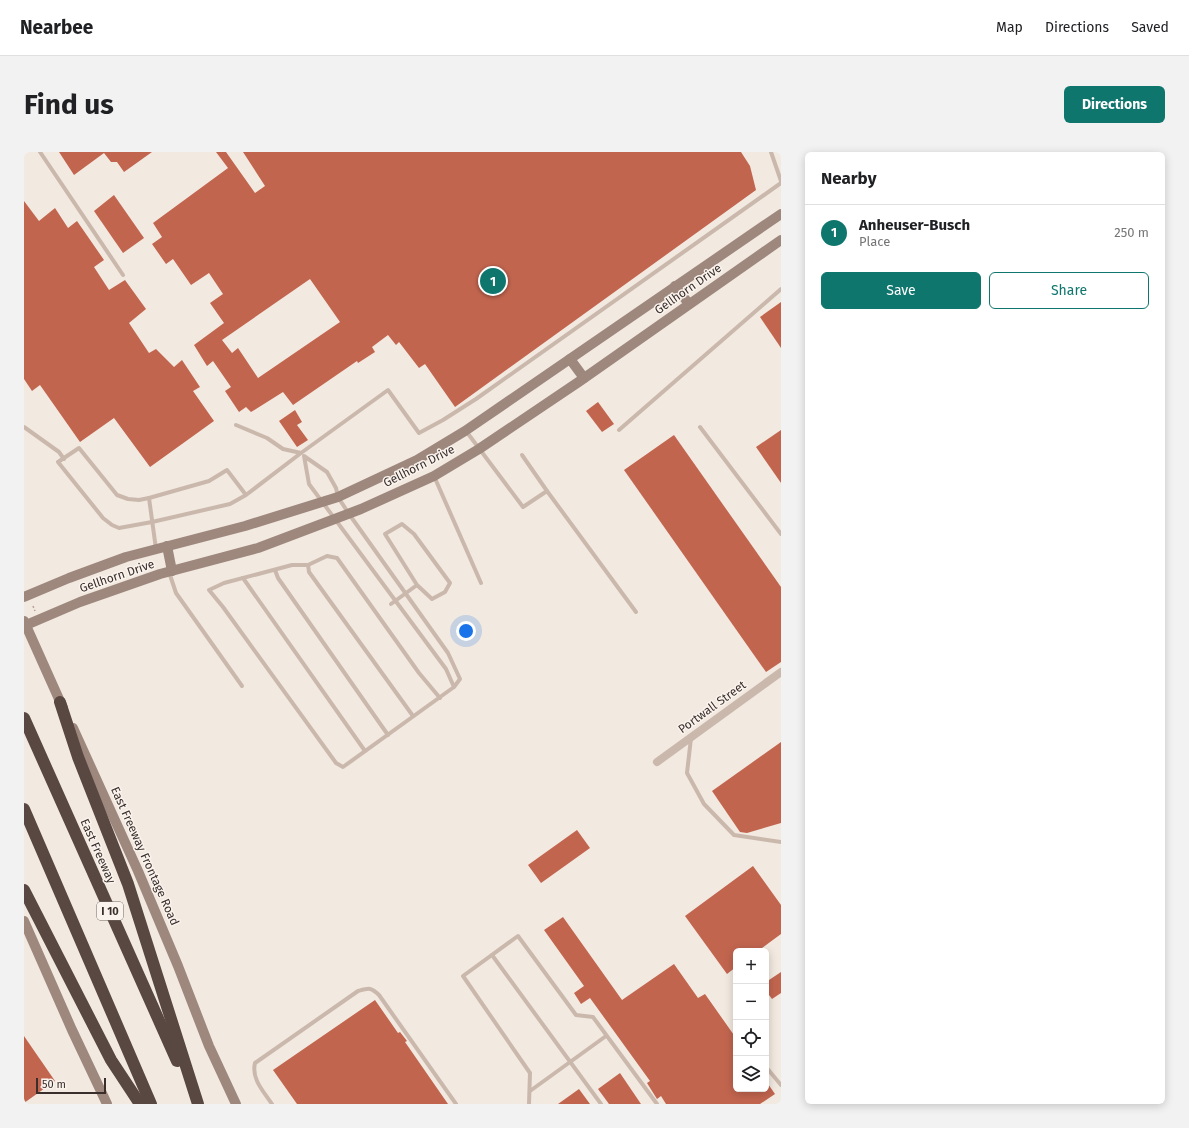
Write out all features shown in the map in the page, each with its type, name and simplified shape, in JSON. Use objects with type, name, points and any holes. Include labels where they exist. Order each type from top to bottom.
[{"type":"highway","points":[[60,702],[78,758],[128,884],[197,1104]]},
{"type":"highway","name":"East Freeway","points":[[24,718],[197,1104]]},
{"type":"highway","points":[[24,809],[151,1104]]},
{"type":"highway","points":[[24,890],[111,1060],[140,1104]]},
{"type":"main road","name":"Gellhorn Drive","points":[[24,597],[69,578],[126,557],[245,526],[338,497],[417,460],[466,431],[781,214]]},
{"type":"main road","name":"Gellhorn Drive","points":[[25,624],[80,602],[171,571],[258,548],[361,510],[434,476],[479,449],[584,378],[781,240]]},
{"type":"main road","points":[[675,286],[689,304]]},
{"type":"main road","points":[[570,359],[584,378]]},
{"type":"main road","points":[[167,546],[171,571]]},
{"type":"main road","name":"East Freeway Frontage Road","points":[[25,624],[60,702],[86,754],[138,871],[210,1046],[236,1104]]},
{"type":"main road","points":[[24,921],[72,1030],[107,1104]]},
{"type":"street","name":"Portwall Street","points":[[657,762],[781,672]]},
{"type":"lane","points":[[40,152],[122,275]]},
{"type":"lane","points":[[246,495],[227,470],[209,481],[149,498],[139,500],[128,499],[118,495],[79,448],[58,462],[103,518],[112,526],[119,528],[230,504],[246,495],[302,455],[388,390],[418,433],[443,420],[476,399],[781,182],[771,152]]},
{"type":"lane","points":[[619,430],[781,289]]},
{"type":"lane","points":[[236,426],[266,438],[283,449],[302,455],[327,472],[336,488],[338,497],[448,653],[460,678],[454,687],[440,698],[343,767],[336,763],[223,607],[209,590],[224,583],[292,565],[308,564],[327,556],[337,558],[419,673],[440,698]]},
{"type":"lane","points":[[24,427],[59,452],[64,459]]},
{"type":"lane","points":[[700,427],[781,534]]},
{"type":"lane","points":[[466,431],[523,507],[547,491]]},
{"type":"lane","points":[[302,455],[309,484],[446,669],[454,687]]},
{"type":"lane","points":[[522,455],[636,612]]},
{"type":"lane","points":[[434,476],[481,583]]},
{"type":"lane","points":[[149,498],[156,549]]},
{"type":"lane","points":[[402,524],[414,534],[450,583],[445,592],[432,599],[417,585],[385,534],[402,524]]},
{"type":"lane","points":[[308,564],[309,572],[414,716]]},
{"type":"lane","points":[[275,570],[278,578],[388,735]]},
{"type":"lane","points":[[171,571],[176,592],[242,686]]},
{"type":"lane","points":[[243,578],[365,751]]},
{"type":"lane","points":[[391,604],[417,585]]},
{"type":"lane","points":[[691,737],[687,773],[704,804],[734,835],[781,842]]},
{"type":"lane","points":[[529,1104],[530,1072],[462,976],[518,936],[576,1015],[593,1017],[657,1104]]},
{"type":"lane","points":[[492,955],[601,1104]]},
{"type":"lane","points":[[272,1104],[255,1077],[253,1070],[255,1063],[358,991],[368,988],[374,990],[379,995],[456,1104]]},
{"type":"lane","points":[[530,1091],[569,1061],[606,1036]]},
{"type":"lane","points":[[769,1070],[781,1084]]},
{"type":"path","points":[[33,606],[35,613]]},
{"type":"building","points":[[59,152],[152,152],[124,172],[117,162],[111,162],[104,153],[74,175]]},
{"type":"building","points":[[216,152],[226,152],[255,193],[265,186],[243,152],[741,152],[750,166],[756,190],[455,407],[425,364],[419,368],[399,342],[396,345],[388,335],[372,347],[375,352],[358,363],[357,361],[293,405],[283,392],[251,412],[246,407],[239,412],[225,391],[231,387],[213,361],[207,366],[194,345],[224,323],[210,303],[223,294],[209,273],[191,285],[173,259],[166,264],[152,244],[162,237],[153,223],[228,168]],"holes":[[[310,279],[340,322],[258,378],[238,348],[232,353],[222,340]]]},
{"type":"building","points":[[114,195],[144,238],[123,253],[94,211]]},
{"type":"building","points":[[24,201],[39,221],[55,208],[68,228],[77,221],[104,260],[94,267],[109,290],[125,280],[146,309],[129,323],[149,353],[156,349],[174,367],[182,360],[200,387],[193,391],[214,421],[150,467],[114,418],[80,442],[40,385],[32,391],[24,379]]},
{"type":"building","points":[[781,302],[781,348],[760,317]]},
{"type":"building","points":[[598,402],[614,424],[602,432],[586,411]]},
{"type":"building","points":[[295,410],[302,422],[297,425],[308,440],[297,447],[279,421]]},
{"type":"building","points":[[781,430],[781,483],[756,447]]},
{"type":"building","points":[[674,435],[781,587],[781,662],[766,672],[624,470]]},
{"type":"building","points":[[781,742],[781,823],[747,833],[740,832],[712,791]]},
{"type":"building","points":[[577,830],[590,848],[541,883],[528,865]]},
{"type":"building","points":[[753,866],[781,905],[781,934],[762,948],[733,948],[733,969],[727,974],[685,916]]},
{"type":"building","points":[[563,917],[622,1000],[674,964],[698,998],[705,994],[733,1034],[733,1092],[769,1092],[769,1085],[775,1094],[760,1104],[666,1104],[661,1096],[657,1099],[647,1083],[650,1081],[590,998],[581,1004],[574,993],[584,986],[544,930]]},
{"type":"building","points":[[781,972],[781,993],[772,999],[769,995],[769,980]]},
{"type":"building","points":[[375,1000],[398,1033],[400,1032],[407,1041],[405,1042],[448,1104],[297,1104],[273,1070]]},
{"type":"building","points":[[24,1036],[55,1081],[24,1103]]},
{"type":"building","points":[[620,1073],[641,1104],[609,1104],[598,1089]]},
{"type":"building","points":[[579,1089],[590,1104],[558,1104]]},
{"type":"place","name":"Anheuser-Busch","points":[[493,281]]}]
